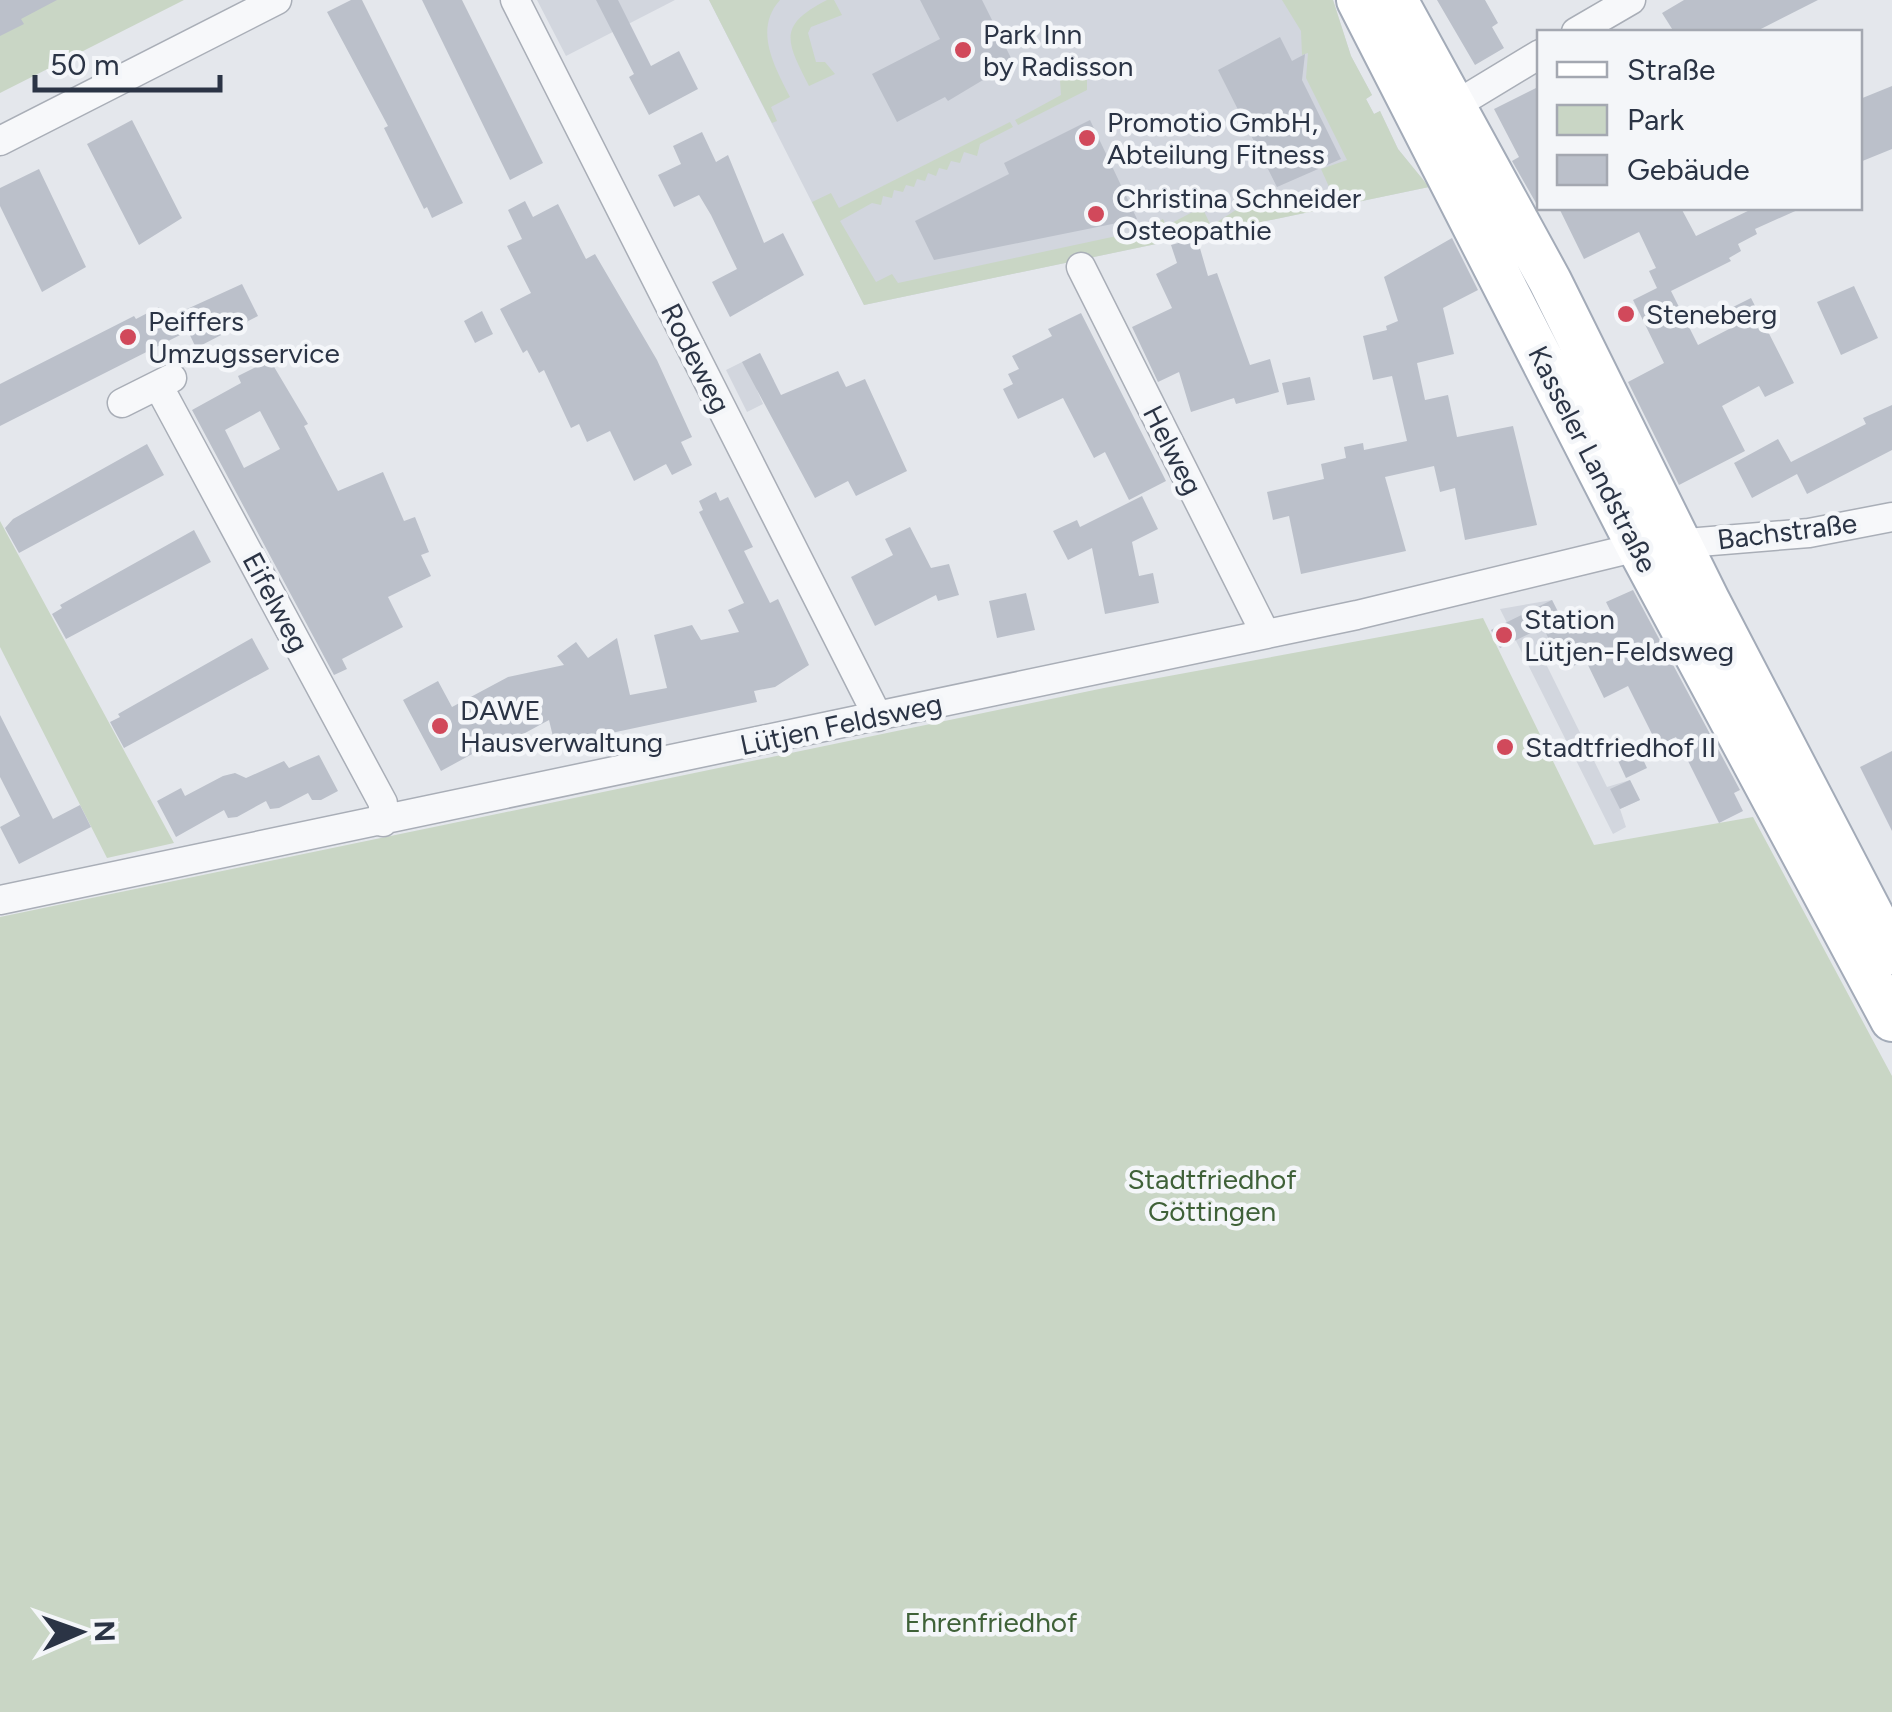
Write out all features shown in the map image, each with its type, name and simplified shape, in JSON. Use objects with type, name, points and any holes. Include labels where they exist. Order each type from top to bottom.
[{"type":"main road","name":"Kasseler Landstraße","points":[[1358,0],[1638,547],[1892,1020]]},
{"type":"main road","name":"Kasseler Landstraße","points":[[1396,0],[1550,281],[1892,953]]},
{"type":"street","points":[[0,141],[277,0]]},
{"type":"street","name":"Rodeweg","points":[[515,0],[878,716]]},
{"type":"street","points":[[1579,30],[1631,0]]},
{"type":"street","points":[[1454,106],[1537,56]]},
{"type":"street","name":"Helweg","points":[[1081,267],[1265,633]]},
{"type":"street","name":"Eifelweg","points":[[122,402],[165,381],[383,803],[383,822]]},
{"type":"street","name":"Bachstraße","points":[[1681,542],[1809,533],[1892,517]]},
{"type":"street","name":"Lütjen Feldsweg","points":[[0,900],[1505,582],[1638,547],[1681,542]]},
{"type":"shaded area","points":[[537,0],[675,0],[566,56]]},
{"type":"shaded area","points":[[709,0],[1333,0],[1351,56],[1372,95],[1366,99],[1374,114],[1380,111],[1398,149],[1429,187],[864,305]]},
{"type":"shaded area","points":[[760,353],[774,381],[757,390],[763,404],[747,412],[726,370]]},
{"type":"shaded area","points":[[1552,600],[1577,648],[1546,664],[1607,787],[1630,780],[1640,800],[1620,809],[1626,827],[1613,834],[1500,609]]},
{"type":"green space","points":[[0,0],[184,0],[0,93]]},
{"type":"green space","points":[[709,0],[780,0],[772,12],[767,36],[773,61],[790,97],[771,107],[777,121],[772,123]]},
{"type":"green space","points":[[827,0],[834,0],[842,15],[811,27],[808,33],[816,62],[825,62],[835,74],[809,86],[795,58],[791,36],[800,18]]},
{"type":"green space","points":[[1282,0],[1333,0],[1351,56],[1372,95],[1366,99],[1374,114],[1380,111],[1398,149],[1429,187],[864,305],[812,202],[831,193],[839,208],[1010,122],[1013,127],[980,144],[977,156],[964,152],[960,163],[951,161],[947,170],[939,168],[936,176],[928,173],[925,181],[917,179],[914,187],[906,185],[903,192],[894,190],[892,198],[883,196],[881,205],[872,203],[840,221],[876,282],[892,274],[898,283],[1140,231],[1163,219],[1166,226],[1202,207],[1211,226],[1239,208],[1330,189],[1321,169],[1347,160],[1306,78],[1308,53],[1302,55],[1301,31]]},
{"type":"green space","points":[[1075,72],[1087,78],[1087,90],[1018,125],[1015,120],[1061,95],[1060,80]]},
{"type":"green space","points":[[0,521],[174,843],[107,858],[0,647]]},
{"type":"green space","name":"Stadtfriedhof Göttingen","points":[[1483,618],[1594,845],[1753,817],[1892,1076],[1892,1712],[0,1712],[0,917],[1104,688]]},
{"type":"building","points":[[0,0],[57,0],[21,19],[24,24],[0,36]]},
{"type":"building","points":[[351,0],[362,0],[463,203],[432,218],[427,207],[424,209],[384,128],[388,126],[327,12]]},
{"type":"building","points":[[422,0],[462,0],[543,163],[510,180]]},
{"type":"building","points":[[596,0],[618,0],[651,66],[679,51],[698,89],[649,115],[629,77],[634,74]]},
{"type":"building","name":"Park Inn by Radisson","points":[[920,0],[982,0],[1013,62],[948,101],[945,97],[897,122],[872,74],[940,39]]},
{"type":"building","points":[[1437,0],[1485,0],[1498,23],[1492,27],[1504,48],[1475,65]]},
{"type":"building","points":[[1684,0],[1818,0],[1759,30],[1673,30],[1662,13]]},
{"type":"building","points":[[1280,37],[1292,61],[1305,54],[1302,80],[1341,159],[1277,187],[1218,70]]},
{"type":"building","points":[[1892,86],[1892,149],[1862,161],[1862,98]]},
{"type":"building","points":[[1537,88],[1537,205],[1512,161],[1519,157],[1494,109]]},
{"type":"building","points":[[132,120],[182,218],[139,245],[87,144]]},
{"type":"building","points":[[1090,120],[1137,219],[934,260],[915,221],[1009,174],[1004,163]]},
{"type":"building","points":[[702,132],[716,162],[728,155],[764,243],[783,233],[804,275],[730,317],[712,282],[737,269],[711,215],[699,195],[674,207],[658,175],[681,164],[673,146]]},
{"type":"building","points":[[39,169],[86,267],[42,292],[0,206],[0,188]]},
{"type":"building","points":[[525,201],[533,217],[558,204],[586,259],[595,254],[657,360],[692,437],[681,442],[692,465],[672,475],[666,464],[634,481],[610,431],[587,442],[579,424],[571,428],[544,370],[539,373],[527,350],[523,353],[500,309],[531,293],[507,246],[522,239],[508,210]]},
{"type":"building","points":[[1560,210],[1682,210],[1696,236],[1750,210],[1798,210],[1755,229],[1757,234],[1738,244],[1741,251],[1729,258],[1731,261],[1671,291],[1698,345],[1731,328],[1723,312],[1751,298],[1794,383],[1765,397],[1759,386],[1722,406],[1745,451],[1679,485],[1628,382],[1664,363],[1633,300],[1657,288],[1649,271],[1656,268],[1639,232],[1584,259]]},
{"type":"building","points":[[1197,238],[1208,276],[1217,273],[1250,365],[1270,359],[1279,392],[1236,404],[1234,398],[1191,412],[1179,372],[1158,382],[1132,327],[1172,308],[1156,274],[1177,263],[1171,245]]},
{"type":"building","points":[[1452,238],[1478,290],[1443,308],[1454,354],[1417,363],[1425,400],[1448,395],[1457,437],[1513,426],[1537,525],[1465,540],[1455,488],[1440,492],[1434,466],[1385,477],[1406,551],[1301,574],[1289,516],[1273,520],[1267,492],[1324,479],[1321,464],[1346,458],[1344,447],[1363,443],[1364,450],[1407,441],[1392,376],[1373,380],[1363,336],[1387,330],[1386,326],[1398,321],[1384,277]]},
{"type":"building","points":[[242,284],[258,316],[196,348],[188,331],[0,426],[0,384],[134,316],[136,319],[159,307],[165,319]]},
{"type":"building","points":[[1854,286],[1878,338],[1841,355],[1817,302]]},
{"type":"building","points":[[482,311],[493,334],[475,343],[464,321]]},
{"type":"building","points":[[1081,313],[1166,481],[1129,500],[1105,452],[1094,458],[1063,398],[1018,419],[1003,389],[1013,384],[1008,374],[1019,369],[1012,356],[1052,336],[1048,329]]},
{"type":"building","points":[[760,353],[781,395],[838,371],[846,387],[865,379],[907,471],[856,496],[848,481],[815,498],[742,362]]},
{"type":"building","points":[[270,360],[308,424],[304,426],[338,491],[383,472],[404,521],[415,517],[429,552],[421,555],[431,576],[388,597],[403,627],[342,659],[347,669],[334,675],[192,410],[241,383],[238,376]],"holes":[[[260,411],[280,449],[244,468],[225,430]]]},
{"type":"building","points":[[1310,377],[1315,400],[1287,405],[1282,383]]},
{"type":"building","points":[[1892,405],[1892,450],[1807,494],[1797,474],[1752,498],[1734,463],[1778,439],[1791,462],[1866,424],[1863,418]]},
{"type":"building","points":[[147,444],[164,475],[19,553],[5,528],[13,519]]},
{"type":"building","points":[[716,492],[720,501],[728,497],[753,547],[744,551],[770,603],[778,599],[809,665],[775,687],[754,691],[757,702],[555,745],[549,720],[499,747],[496,741],[441,771],[403,700],[438,681],[452,707],[508,677],[564,665],[557,656],[576,642],[588,658],[617,638],[630,695],[667,688],[654,635],[692,625],[701,640],[739,632],[728,610],[744,603],[699,512],[703,510],[699,501]]},
{"type":"building","points":[[1142,496],[1158,529],[1132,542],[1139,576],[1153,573],[1159,603],[1105,614],[1092,548],[1068,560],[1053,531],[1077,520],[1080,527]]},
{"type":"building","points":[[910,527],[931,568],[949,564],[959,595],[938,601],[936,595],[875,626],[851,577],[893,555],[885,539]]},
{"type":"building","points":[[194,530],[211,562],[66,639],[52,614],[62,608],[60,605]]},
{"type":"building","points":[[1633,590],[1740,790],[1734,793],[1743,811],[1719,823],[1676,737],[1658,746],[1628,686],[1604,698],[1586,661],[1573,666],[1565,650],[1556,654],[1543,627],[1500,648],[1491,630],[1552,600],[1569,634],[1612,614],[1606,602]]},
{"type":"building","points":[[1026,593],[1035,630],[997,638],[989,601]]},
{"type":"building","points":[[252,638],[269,669],[124,748],[110,722],[120,717],[118,714]]},
{"type":"building","points":[[0,715],[53,819],[80,805],[91,827],[19,864],[0,827],[20,816],[0,777]]},
{"type":"building","points":[[1635,742],[1647,768],[1626,778],[1614,752]]},
{"type":"building","points":[[1892,751],[1892,831],[1860,767]]},
{"type":"building","points":[[319,755],[338,791],[321,800],[312,800],[308,793],[270,809],[266,801],[228,818],[224,810],[176,837],[157,801],[181,788],[185,796],[223,776],[235,773],[246,778],[284,761],[289,768]]},
{"type":"building","points":[[1630,780],[1640,800],[1620,809],[1610,789]]},
{"type":"place","name":"Park Inn by Radisson","points":[[963,50]]},
{"type":"place","name":"Promotio GmbH, Abteilung Fitness","points":[[1087,138]]},
{"type":"place","name":"Christina Schneider Osteopathie","points":[[1096,214]]},
{"type":"place","name":"Steneberg","points":[[1626,314]]},
{"type":"place","name":"Peiffers Umzugsservice","points":[[128,337]]},
{"type":"place","name":"Station Lütjen-Feldsweg","points":[[1504,635]]},
{"type":"place","name":"DAWE Hausverwaltung","points":[[440,726]]},
{"type":"place","name":"Stadtfriedhof II","points":[[1505,747]]},
{"type":"park label","name":"Ehrenfriedhof","points":[[991,1622]]}]
